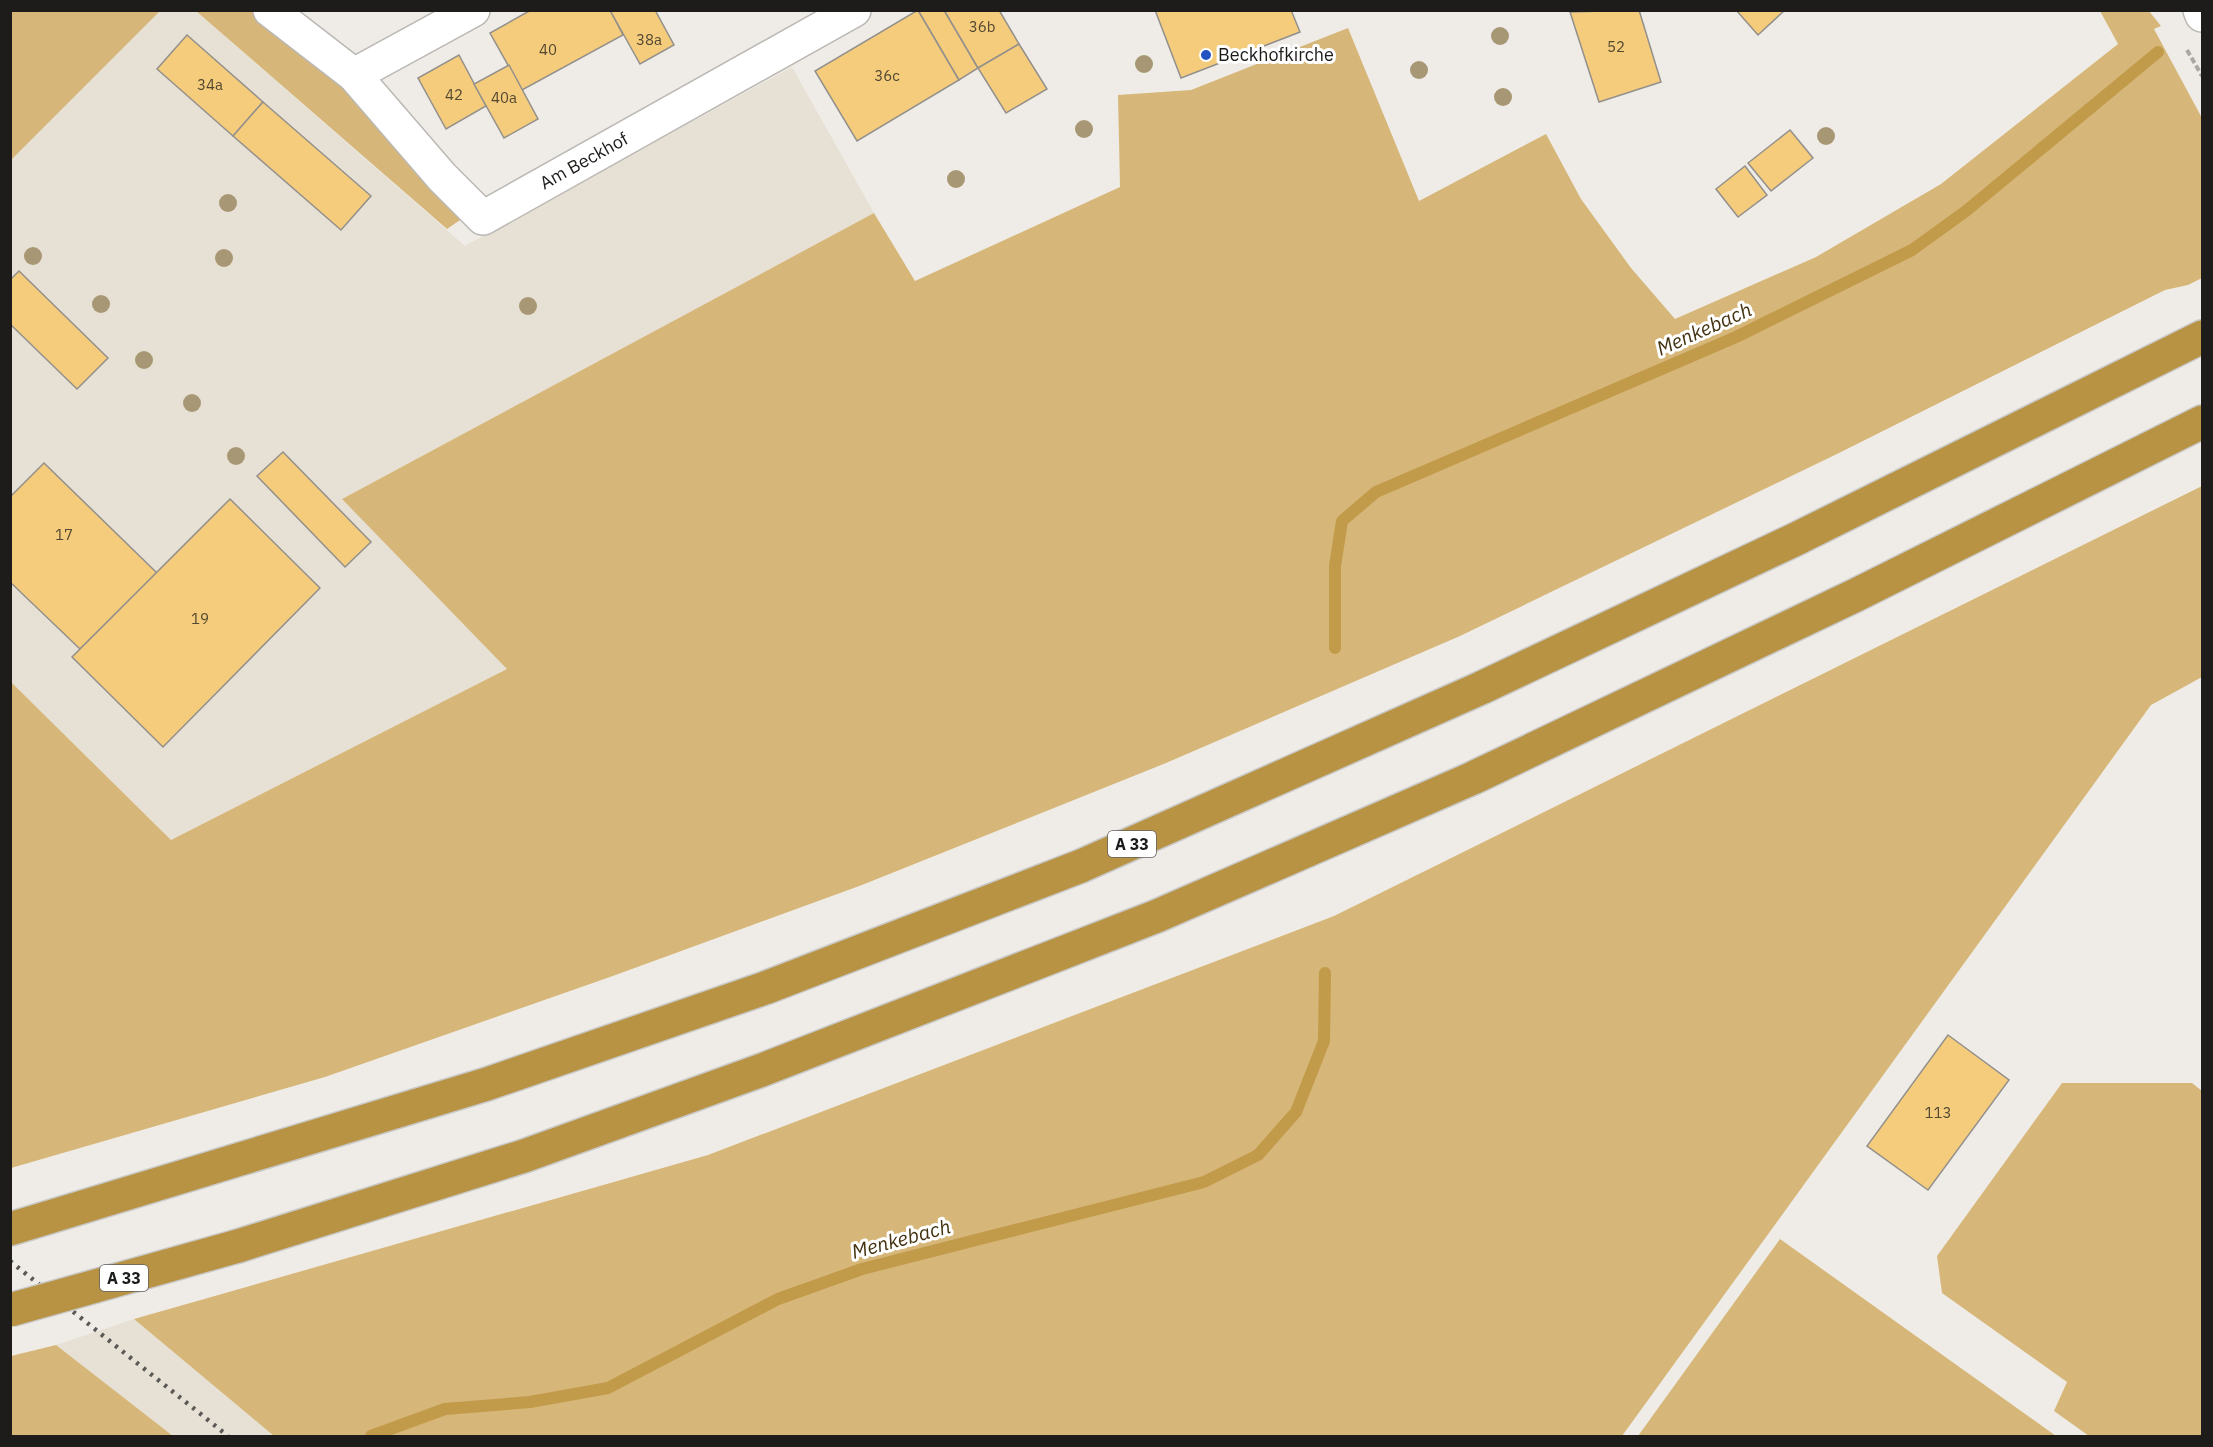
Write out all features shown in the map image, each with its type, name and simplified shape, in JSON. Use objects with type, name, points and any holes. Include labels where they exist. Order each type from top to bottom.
[{"type":"highway","name":"A 33","points":[[11,1229],[487,1084],[765,988],[1081,866],[1589,637],[1805,534],[2202,337]]},
{"type":"highway","name":"A 33","points":[[10,1310],[238,1246],[535,1152],[762,1070],[1157,916],[1473,778],[1856,595],[2202,422]]},
{"type":"street","name":"Am Beckhof","points":[[270,10],[354,75],[442,177],[483,218],[854,10]]},
{"type":"street","points":[[354,75],[473,10]]},
{"type":"street","points":[[2200,10],[2202,15]]},
{"type":"shaded area","points":[[11,10],[160,11],[11,160]]},
{"type":"shaded area","points":[[160,11],[196,11],[465,246],[792,67],[874,213],[342,499],[508,669],[171,840],[11,682],[10,160]]},
{"type":"shaded area","points":[[196,11],[253,11],[296,47],[318,57],[463,218],[447,229]]},
{"type":"shaded area","points":[[2100,11],[2149,11],[2161,26],[2154,29],[2202,118],[2202,278],[2188,285],[2165,290],[1839,453],[1460,636],[1166,763],[862,885],[325,1077],[11,1168],[11,682],[171,840],[507,669],[342,499],[874,213],[915,281],[1120,187],[1118,95],[1191,90],[1348,28],[1419,201],[1546,134],[1581,199],[1631,268],[1675,319],[1816,257],[1941,184],[2118,44]]},
{"type":"shaded area","points":[[2202,486],[2202,677],[2151,705],[1622,1436],[274,1436],[134,1319],[708,1155],[1334,916]]},
{"type":"shaded area","points":[[2062,1083],[2192,1083],[2202,1091],[2202,1436],[2089,1436],[2054,1411],[2067,1382],[1942,1293],[1937,1256]]},
{"type":"shaded area","points":[[1780,1239],[2056,1436],[1638,1436]]},
{"type":"shaded area","points":[[134,1319],[274,1436],[173,1436],[56,1345]]},
{"type":"shaded area","points":[[56,1345],[173,1436],[11,1436],[11,1356]]},
{"type":"building","points":[[531,10],[610,10],[623,35],[522,90],[490,33]]},
{"type":"building","points":[[613,10],[655,10],[674,45],[640,64],[611,12]]},
{"type":"building","points":[[918,10],[959,80],[857,141],[815,71]]},
{"type":"building","points":[[918,10],[944,10],[978,68],[959,80]]},
{"type":"building","points":[[944,10],[999,10],[1019,44],[978,68]]},
{"type":"building","name":"Beckhofkirche","points":[[1155,10],[1291,10],[1300,32],[1181,78]]},
{"type":"building","points":[[1639,10],[1661,82],[1599,102],[1570,12]]},
{"type":"building","points":[[1736,10],[1785,10],[1758,35]]},
{"type":"building","points":[[187,35],[263,102],[233,136],[157,69]]},
{"type":"building","points":[[1019,44],[1047,89],[1006,113],[978,68]]},
{"type":"building","points":[[459,55],[486,106],[446,129],[418,78]]},
{"type":"building","points":[[509,65],[538,119],[504,138],[474,84]]},
{"type":"building","points":[[263,102],[371,196],[341,230],[233,136]]},
{"type":"building","points":[[1790,130],[1813,158],[1771,191],[1748,163]]},
{"type":"building","points":[[1745,166],[1767,195],[1738,217],[1716,189]]},
{"type":"building","points":[[19,271],[108,358],[77,389],[10,324],[10,280]]},
{"type":"building","points":[[283,452],[371,542],[345,567],[257,476]]},
{"type":"building","points":[[44,463],[157,573],[80,649],[10,582],[10,497]]},
{"type":"building","points":[[230,499],[320,588],[163,747],[72,657]]},
{"type":"building","points":[[1948,1035],[2009,1080],[1928,1190],[1867,1146]]},
{"type":"waterway","name":"Menkebach","points":[[1335,648],[1335,566],[1342,521],[1376,492],[1736,337],[1912,250],[1966,211],[2158,52]]},
{"type":"waterway","name":"Menkebach","points":[[371,1436],[445,1409],[530,1402],[608,1388],[778,1299],[862,1269],[1204,1182],[1258,1155],[1296,1112],[1324,1041],[1325,973]]},
{"type":"railway","points":[[10,1261],[228,1436]]},
{"type":"place","name":"Beckhofkirche","points":[[1206,55]]}]
